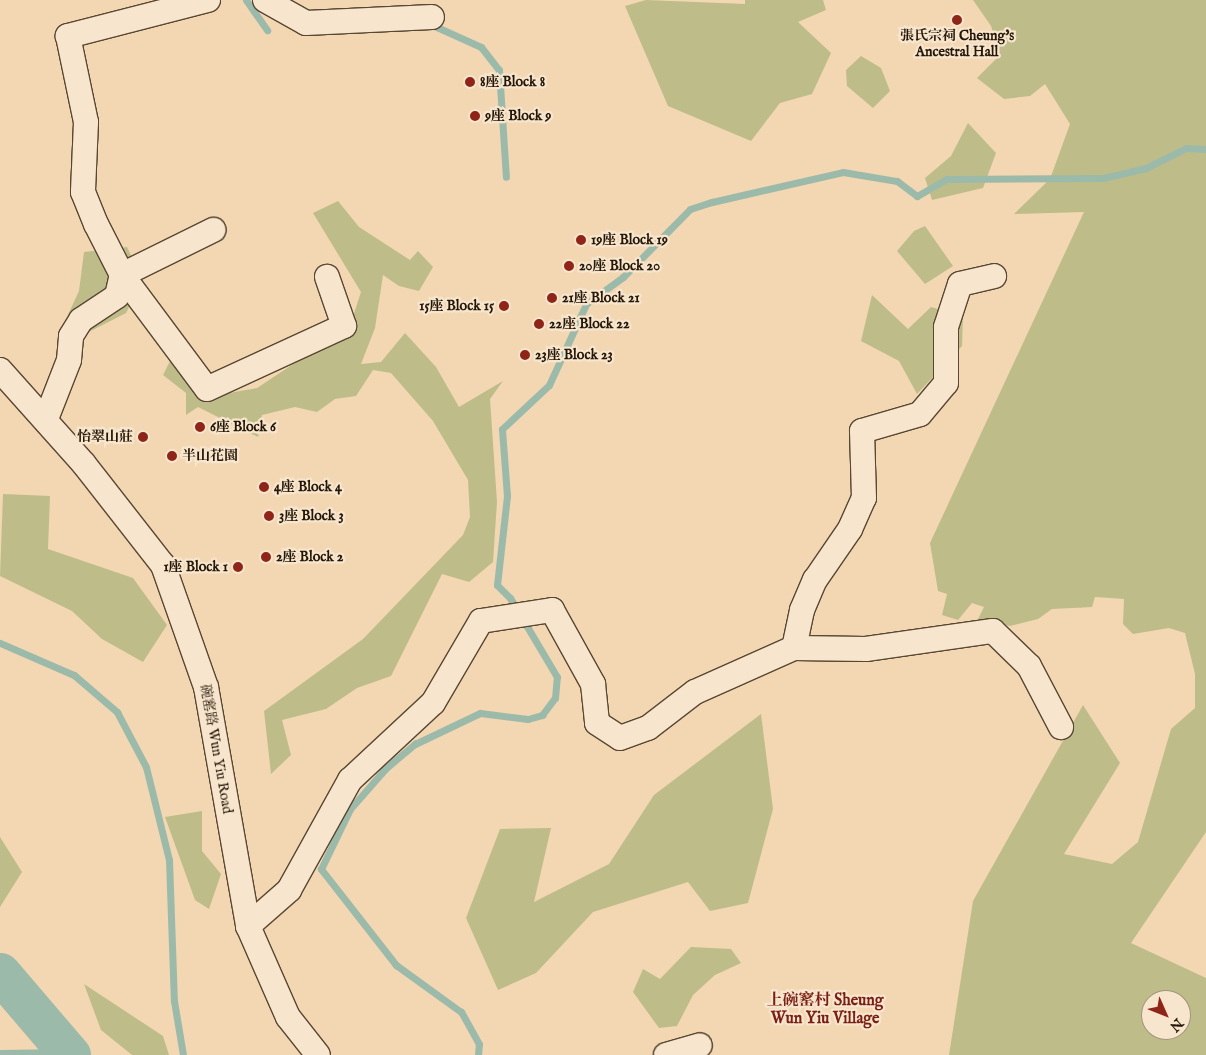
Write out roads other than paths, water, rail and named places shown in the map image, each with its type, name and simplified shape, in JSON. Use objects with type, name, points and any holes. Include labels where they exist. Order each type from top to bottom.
[{"type":"street","points":[[208,0],[68,36],[86,122],[83,192],[122,275],[207,389],[344,326],[327,277]]},
{"type":"street","points":[[264,0],[306,23],[432,17]]},
{"type":"street","points":[[122,275],[213,230]]},
{"type":"street","points":[[46,419],[68,360],[71,336],[82,320],[117,296],[122,275]]},
{"type":"street","points":[[794,648],[802,610],[815,580],[850,529],[864,498],[862,431],[920,414],[946,383],[946,327],[960,284],[994,276]]},
{"type":"street","name":"碗窰路 Wun Yiu Road","points":[[0,370],[46,419],[153,546],[175,592],[206,687],[248,926],[288,1017],[318,1055]]},
{"type":"street","points":[[248,926],[289,890],[350,780],[433,703],[481,621],[533,611],[552,610],[593,684],[597,723],[620,738],[648,728],[695,692],[794,648],[866,649],[993,631],[1029,666],[1061,727]]},
{"type":"street","points":[[666,1055],[700,1044]]},
{"type":"waterway","points":[[246,0],[267,30]]},
{"type":"waterway","points":[[430,24],[481,47],[499,70],[506,177]]},
{"type":"waterway","points":[[478,1055],[479,1044],[461,1012],[396,965],[321,869],[350,809],[386,768],[415,744],[480,713],[528,719],[542,715],[555,698],[557,677],[510,598],[497,585],[507,496],[502,429],[549,385],[586,304],[623,277],[690,209],[712,202],[843,172],[897,181],[917,196],[947,179],[1103,178],[1146,168],[1186,148],[1206,149]]},
{"type":"waterway","points":[[0,643],[74,675],[117,712],[146,767],[169,860],[174,1001],[183,1055]]},
{"type":"waterway","points":[[0,973],[70,1055]]},
{"type":"waterway","points":[[0,1053],[68,1052]]},
{"type":"place","name":"張氏宗祠 Cheung's Ancestral Hall","points":[[957,20]]},
{"type":"place","name":"8座 Block 8","points":[[470,82]]},
{"type":"place","name":"9座 Block 9","points":[[475,116]]},
{"type":"place","name":"19座 Block 19","points":[[581,240]]},
{"type":"place","name":"20座 Block 20","points":[[569,266]]},
{"type":"place","name":"21座 Block 21","points":[[552,298]]},
{"type":"place","name":"15座 Block 15","points":[[504,306]]},
{"type":"place","name":"22座 Block 22","points":[[539,324]]},
{"type":"place","name":"23座 Block 23","points":[[525,355]]},
{"type":"place","name":"6座 Block 6","points":[[200,427]]},
{"type":"place","name":"怡翠山莊","points":[[143,437]]},
{"type":"place","name":"半山花園","points":[[172,456]]},
{"type":"place","name":"4座 Block 4","points":[[264,487]]},
{"type":"place","name":"3座 Block 3","points":[[269,516]]},
{"type":"place","name":"2座 Block 2","points":[[266,557]]},
{"type":"place","name":"1座 Block 1","points":[[238,567]]},
{"type":"district","name":"上碗窰村 Sheung Wun Yiu Village","points":[[825,1010]]}]
